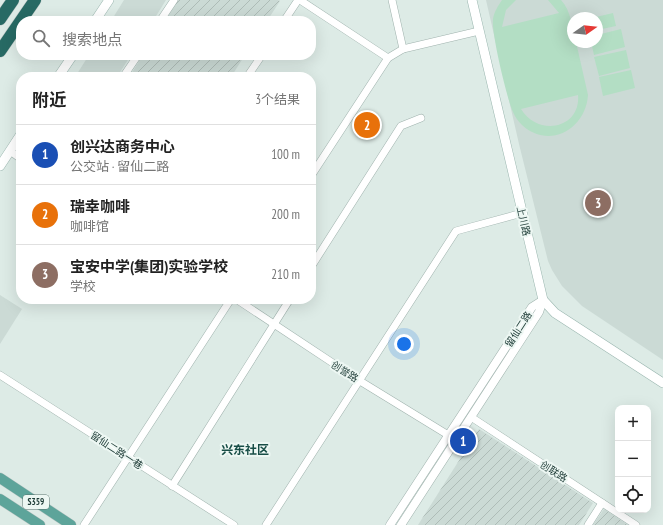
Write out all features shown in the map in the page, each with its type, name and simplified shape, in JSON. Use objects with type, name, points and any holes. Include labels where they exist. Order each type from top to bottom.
[{"type":"highway","points":[[0,19],[13,0]]},
{"type":"highway","points":[[24,16],[35,0]]},
{"type":"highway","points":[[0,51],[16,28]]},
{"type":"main road","points":[[98,16],[109,0]]},
{"type":"main road","name":"上川路","points":[[472,0],[543,300]]},
{"type":"main road","points":[[61,72],[70,60]]},
{"type":"main road","points":[[0,166],[16,142]]},
{"type":"main road","points":[[543,300],[560,316],[663,383]]},
{"type":"main road","name":"S359","points":[[0,478],[71,525]]},
{"type":"main road","name":"S359","points":[[0,499],[40,525]]},
{"type":"street","points":[[163,16],[174,0]]},
{"type":"street","points":[[288,16],[299,0],[388,58]]},
{"type":"street","points":[[392,0],[403,49]]},
{"type":"street","points":[[316,168],[388,58],[403,49],[480,31]]},
{"type":"street","points":[[126,72],[135,60]]},
{"type":"street","points":[[251,72],[259,60]]},
{"type":"street","points":[[316,259],[401,126],[421,118]]},
{"type":"street","points":[[10,151],[16,155]]},
{"type":"street","points":[[266,525],[456,231],[522,213]]},
{"type":"street","name":"留仙二路","points":[[401,525],[539,312],[543,300]]},
{"type":"street","name":"留仙二路","points":[[390,525],[532,307],[543,300]]},
{"type":"street","points":[[84,525],[228,304]]},
{"type":"street","name":"创誉路","points":[[244,304],[360,381],[456,440]]},
{"type":"street","points":[[172,486],[287,304]]},
{"type":"street","name":"留仙二路一巷","points":[[0,375],[234,525]]},
{"type":"street","name":"创联路","points":[[471,417],[636,525]]},
{"type":"street","points":[[588,525],[602,503]]},
{"type":"shaded area","points":[[124,0],[166,0],[156,16],[114,16]]},
{"type":"shaded area","points":[[178,0],[280,1],[270,16],[168,16]]},
{"type":"shaded area","points":[[486,0],[663,0],[663,360],[582,306],[562,286],[548,261]]},
{"type":"shaded area","points":[[86,60],[128,60],[120,72],[78,72]]},
{"type":"shaded area","points":[[140,60],[242,60],[234,72],[132,72]]},
{"type":"shaded area","points":[[0,295],[22,309],[0,344]]},
{"type":"shaded area","points":[[479,429],[593,503],[579,525],[418,525]]},
{"type":"shaded area","points":[[604,509],[628,525],[593,525]]},
{"type":"green space","points":[[502,0],[516,0],[506,10],[502,27],[559,13],[548,0],[561,0],[567,9],[568,12],[567,48],[577,48],[588,95],[586,107],[581,118],[564,132],[543,136],[522,125],[514,114],[507,94],[494,37],[493,19],[496,9]],"holes":[[[578,95],[577,107],[573,115],[566,122],[547,126],[528,118],[521,109]]]},
{"type":"green space","points":[[613,13],[616,26],[603,29],[603,15]]},
{"type":"green space","points":[[621,29],[625,47],[594,55],[592,48],[603,48],[603,34]]},
{"type":"green space","points":[[626,50],[630,68],[599,76],[594,57]]},
{"type":"green space","points":[[631,70],[635,88],[603,96],[599,77]]},
{"type":"place","name":"瑞幸咖啡","points":[[367,125]]},
{"type":"place","name":"宝安中学(集团)实验学校","points":[[598,203]]},
{"type":"place","name":"创兴达商务中心","points":[[463,441]]},
{"type":"district","name":"兴东社区","points":[[245,450]]}]
